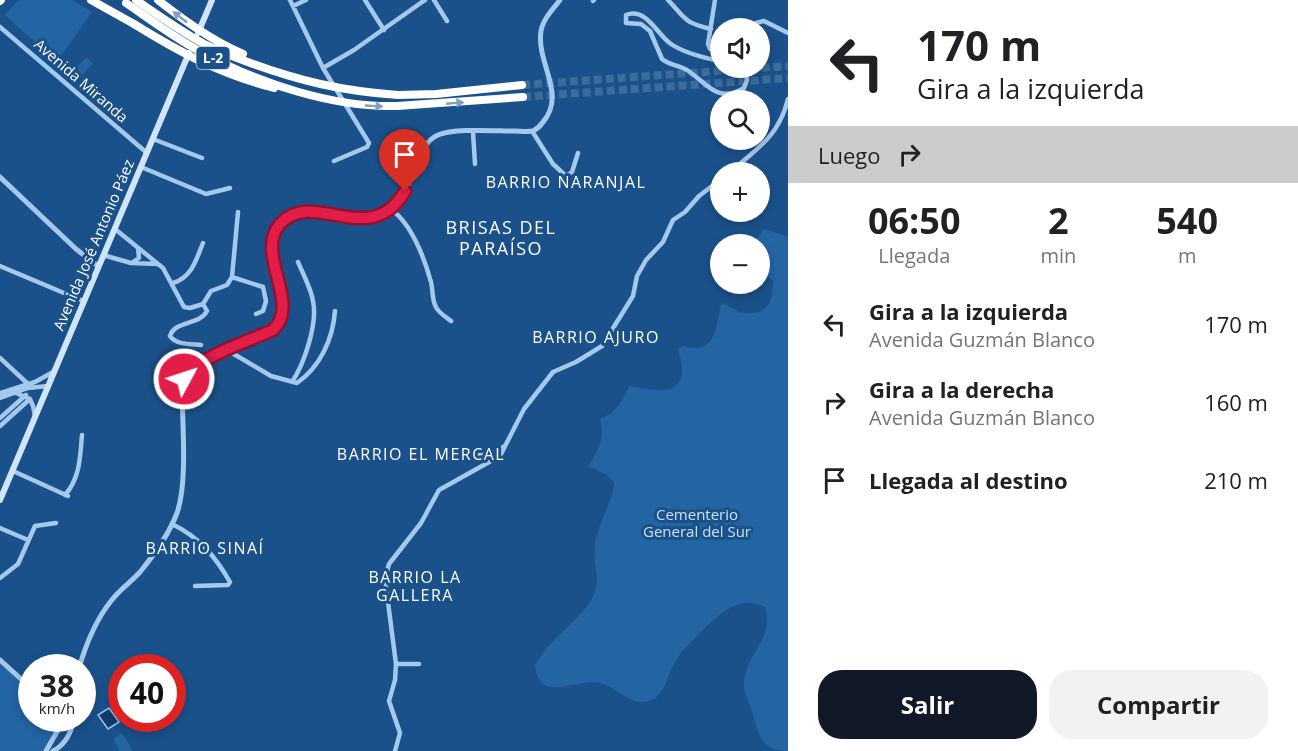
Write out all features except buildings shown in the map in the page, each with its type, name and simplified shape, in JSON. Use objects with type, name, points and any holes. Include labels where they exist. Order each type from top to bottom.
[{"type":"highway","points":[[91,0],[198,61],[223,72],[286,91],[310,95]]},
{"type":"highway","points":[[99,0],[134,24]]},
{"type":"highway","name":"L-2","points":[[122,0],[204,54],[243,72],[310,95],[373,107],[523,97]]},
{"type":"highway","name":"L-2","points":[[136,0],[177,28],[209,46],[285,76],[328,86],[368,93],[399,95],[436,94],[522,85]]},
{"type":"highway","points":[[158,0],[189,24],[222,45],[273,66],[285,76]]},
{"type":"main road","name":"Avenida José Antonio Páez","points":[[0,500],[212,0]]},
{"type":"street","points":[[290,0],[323,68],[369,143],[367,147],[334,161]]},
{"type":"street","points":[[293,6],[306,0]]},
{"type":"street","points":[[365,0],[384,30]]},
{"type":"street","points":[[323,68],[384,30],[425,0]]},
{"type":"street","points":[[434,0],[447,21]]},
{"type":"street","points":[[83,654],[87,641],[111,601],[141,571],[172,524],[183,494],[182,385],[184,379],[196,365],[273,330],[279,325],[284,308],[272,244],[280,224],[300,213],[310,211],[346,218],[364,218],[383,214],[391,209],[405,191],[426,144],[431,138],[446,133],[532,131],[543,123],[554,98],[541,38],[544,22],[560,0]]},
{"type":"street","points":[[668,0],[685,20],[694,26],[710,29]]},
{"type":"street","points":[[713,18],[715,0]]},
{"type":"street","points":[[710,59],[674,46],[666,40],[656,26],[647,20],[633,14],[626,15],[626,22],[641,24],[650,31],[662,59],[685,69],[718,93],[730,95],[744,88],[747,78]]},
{"type":"street","points":[[770,24],[788,33]]},
{"type":"street","name":"Avenida Miranda","points":[[0,27],[147,153]]},
{"type":"street","points":[[742,162],[768,141],[782,120],[788,99]]},
{"type":"street","points":[[532,131],[553,164],[566,176],[572,172],[578,153]]},
{"type":"street","points":[[473,132],[475,164]]},
{"type":"street","points":[[153,139],[202,158]]},
{"type":"street","points":[[141,167],[206,194],[230,188]]},
{"type":"street","points":[[0,177],[76,249],[98,266]]},
{"type":"street","points":[[395,751],[400,734],[389,701],[396,680],[396,664],[385,579],[389,564],[421,524],[439,490],[498,458],[528,403],[553,372],[576,362],[602,346],[633,296],[637,276],[646,260],[663,242],[673,220],[685,212],[710,188]]},
{"type":"street","points":[[391,209],[406,225],[423,259],[431,283],[434,305],[452,321]]},
{"type":"street","points":[[115,229],[166,271],[184,307],[190,309],[203,304],[211,291],[227,285],[232,278],[238,212]]},
{"type":"street","points":[[173,284],[185,278],[190,272],[203,243]]},
{"type":"street","points":[[131,263],[139,258],[138,248]]},
{"type":"street","points":[[103,255],[131,263],[159,264]]},
{"type":"street","points":[[292,382],[301,368],[314,316],[312,298],[298,262]]},
{"type":"street","points":[[1,268],[83,301]]},
{"type":"street","points":[[232,278],[263,287],[266,301],[263,311],[256,314]]},
{"type":"street","points":[[201,345],[180,343],[170,336],[175,328],[204,317],[208,310],[203,304]]},
{"type":"street","points":[[227,350],[261,371],[297,383],[319,360],[333,330],[335,311]]},
{"type":"street","points":[[0,358],[28,384]]},
{"type":"street","points":[[0,393],[45,378],[53,372]]},
{"type":"street","points":[[0,398],[28,388],[48,386]]},
{"type":"street","points":[[14,393],[28,397],[35,417]]},
{"type":"street","points":[[0,418],[28,397]]},
{"type":"street","points":[[0,426],[28,397]]},
{"type":"street","points":[[13,471],[66,496],[78,473],[82,435]]},
{"type":"street","points":[[469,457],[500,451],[512,435]]},
{"type":"street","points":[[0,578],[18,564],[34,526],[56,523]]},
{"type":"street","points":[[172,524],[191,533],[205,546],[230,582],[228,585],[195,586]]},
{"type":"street","points":[[0,528],[28,540]]},
{"type":"street","points":[[0,660],[18,676]]},
{"type":"street","points":[[396,664],[419,664]]},
{"type":"street","points":[[46,751],[57,732]]},
{"type":"street","points":[[53,751],[59,748],[71,732]]},
{"type":"green space","points":[[21,0],[72,0],[92,12],[57,62],[5,15]]},
{"type":"green space","points":[[86,57],[93,63],[79,79],[72,73]]},
{"type":"green space","name":"Cementerio General del Sur","points":[[764,229],[788,237],[788,751],[771,748],[762,739],[745,693],[746,670],[764,636],[767,618],[765,607],[755,603],[737,605],[720,614],[680,655],[659,695],[647,701],[633,700],[600,683],[590,682],[551,687],[538,678],[535,666],[547,648],[594,595],[597,580],[595,543],[614,482],[607,475],[588,466],[600,444],[602,433],[600,419],[618,406],[629,386],[663,390],[677,384],[681,378],[682,368],[678,349],[682,346],[697,348],[709,342],[716,330],[722,303],[746,313],[759,311],[767,306],[771,298],[773,281],[770,278],[770,234],[760,234]]},
{"type":"green space","points":[[0,660],[18,677],[18,732],[56,732],[46,751],[0,751]]},
{"type":"green space","points":[[122,733],[133,751],[120,751],[113,739]]},
{"type":"shaded area","points":[[108,709],[108,729],[98,715]]},
{"type":"tunnel","points":[[522,85],[788,66]]},
{"type":"tunnel","points":[[523,97],[788,78]]},
{"type":"district","name":"BARRIO NARANJAL","points":[[566,182]]},
{"type":"district","name":"BRISAS DEL PARAÍSO","points":[[501,238]]},
{"type":"district","name":"BARRIO AJURO","points":[[596,337]]},
{"type":"district","name":"BARRIO EL MERCAL","points":[[421,454]]},
{"type":"district","name":"BARRIO SINAÍ","points":[[205,548]]},
{"type":"district","name":"BARRIO LA GALLERA","points":[[415,586]]},
{"type":"route","points":[[184,379],[191,369],[205,360],[273,330],[279,325],[284,308],[272,244],[280,224],[288,218],[310,211],[346,218],[374,217],[391,209],[405,191]]}]
